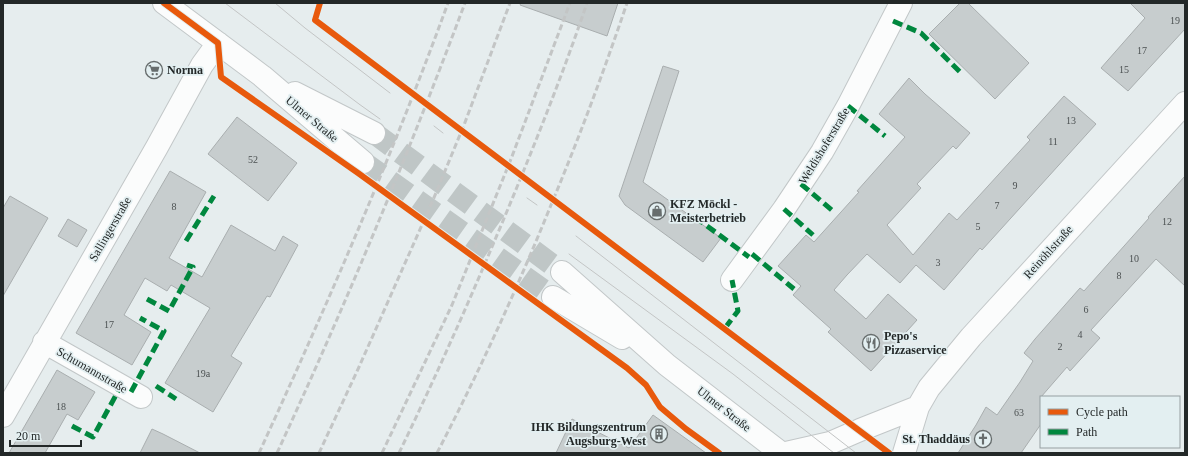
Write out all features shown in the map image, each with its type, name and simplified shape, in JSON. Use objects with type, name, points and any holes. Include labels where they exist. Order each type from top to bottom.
[{"type":"street","name":"Ulmer Straße","points":[[164,3],[262,76],[363,162]]},
{"type":"street","name":"Weldishoferstraße","points":[[732,280],[784,209],[822,152],[901,3]]},
{"type":"street","name":"Sallingerstraße","points":[[3,416],[145,168],[202,65],[218,43]]},
{"type":"street","name":"Ulmer Straße","points":[[262,76],[374,133]]},
{"type":"street","name":"Reinöhlstraße","points":[[904,453],[918,407],[929,388],[971,337],[1185,103]]},
{"type":"street","name":"Ulmer Straße","points":[[562,272],[668,364],[781,453]]},
{"type":"street","name":"Ulmer Straße","points":[[552,297],[668,364]]},
{"type":"street","name":"Schumannstraße","points":[[44,342],[141,397]]},
{"type":"street","points":[[786,453],[830,442],[918,407]]},
{"type":"building","points":[[521,3],[618,3],[607,36],[520,5]]},
{"type":"building","points":[[960,3],[968,3],[1029,63],[995,99],[929,34]]},
{"type":"building","points":[[1130,3],[1185,3],[1185,29],[1128,91],[1101,68],[1145,18]]},
{"type":"building","points":[[663,66],[679,71],[643,182],[721,238],[703,262],[625,205],[619,196]]},
{"type":"building","points":[[909,78],[970,133],[956,149],[953,146],[917,184],[921,188],[887,225],[913,255],[949,213],[957,220],[1030,140],[1027,137],[1064,96],[1096,124],[982,250],[980,248],[944,290],[916,265],[900,283],[867,254],[847,275],[834,290],[866,319],[888,294],[917,320],[871,371],[828,332],[831,329],[793,295],[801,286],[778,266],[806,235],[814,242],[859,192],[857,191],[905,137],[879,114]]},
{"type":"building","points":[[237,117],[297,163],[268,201],[208,154]]},
{"type":"building","points":[[170,171],[206,192],[169,258],[202,277],[231,225],[275,251],[283,236],[298,245],[270,297],[267,296],[231,356],[242,363],[213,412],[165,383],[210,308],[171,285],[167,291],[145,278],[124,315],[151,332],[132,365],[76,333]]},
{"type":"building","points":[[1185,176],[1185,286],[1156,259],[1091,330],[1100,338],[1070,371],[1067,367],[1042,396],[1040,396],[1040,425],[1021,453],[958,453],[986,407],[997,415],[1020,382],[1033,361],[1024,353],[1035,339],[1080,288],[1084,291],[1149,218],[1148,217]]},
{"type":"building","points":[[10,196],[48,218],[3,296],[3,208]]},
{"type":"building","points":[[68,219],[87,230],[77,247],[58,236]]},
{"type":"building","points":[[57,370],[95,392],[78,420],[67,414],[45,453],[9,453]]},
{"type":"building","points":[[653,415],[706,453],[556,453],[572,419],[629,448]]},
{"type":"building","points":[[152,429],[163,434],[200,453],[140,453]]},
{"type":"tunnel","points":[[374,133],[562,272]]},
{"type":"tunnel","points":[[363,162],[553,297]]},
{"type":"tram line","points":[[225,3],[380,119]]},
{"type":"tram line","points":[[275,3],[390,93]]},
{"type":"tram line","points":[[434,126],[443,133]]},
{"type":"tram line","points":[[527,198],[537,205]]},
{"type":"tram line","points":[[576,236],[856,453]]},
{"type":"tram line","points":[[569,254],[733,374],[834,453]]},
{"type":"railway","points":[[259,453],[382,174],[448,3]]},
{"type":"railway","points":[[277,453],[375,230],[465,3]]},
{"type":"railway","points":[[319,453],[433,200],[464,125],[510,3]]},
{"type":"railway","points":[[382,453],[452,305],[511,159],[570,3]]},
{"type":"railway","points":[[399,453],[445,354],[503,221],[554,95],[587,3]]},
{"type":"railway","points":[[437,453],[483,361],[538,236],[581,130],[627,3]]},
{"type":"marked path","points":[[893,21],[921,33],[963,75]]},
{"type":"marked path","points":[[848,106],[885,136]]},
{"type":"marked path","points":[[801,184],[833,211]]},
{"type":"marked path","points":[[186,241],[214,196]]},
{"type":"marked path","points":[[784,209],[813,235]]},
{"type":"marked path","points":[[695,217],[749,257]]},
{"type":"marked path","points":[[752,254],[794,289]]},
{"type":"marked path","points":[[147,299],[169,311],[193,267],[187,265]]},
{"type":"marked path","points":[[725,328],[738,311],[732,280]]},
{"type":"marked path","points":[[131,392],[164,331],[140,318]]},
{"type":"marked path","points":[[72,426],[93,437],[121,386]]},
{"type":"marked path","points":[[156,386],[176,399]]},
{"type":"cycle path","points":[[164,3],[218,43],[221,77],[358,173],[627,368],[646,385],[660,407],[686,429],[719,453]]},
{"type":"cycle path","points":[[320,3],[315,20],[889,453]]},
{"type":"place","name":"Norma","points":[[154,70]]},
{"type":"place","name":"KFZ Möckl - Meisterbetrieb","points":[[657,211]]},
{"type":"place","name":"Pepo's Pizzaservice","points":[[871,343]]},
{"type":"place","name":"IHK Bildungszentrum Augsburg-West","points":[[659,434]]},
{"type":"place","name":"St. Thaddäus","points":[[983,439]]}]
